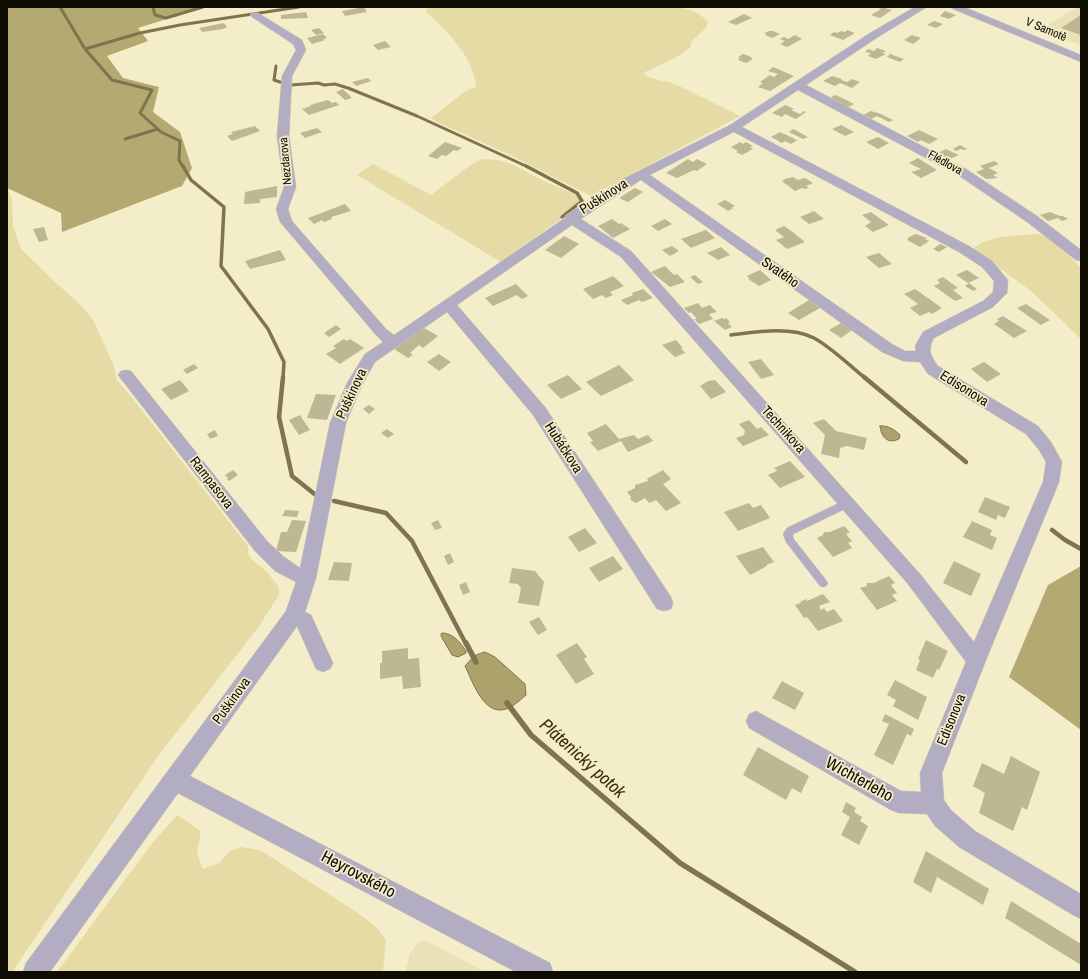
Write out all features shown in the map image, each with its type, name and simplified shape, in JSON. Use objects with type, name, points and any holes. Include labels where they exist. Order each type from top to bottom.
[{"type":"street","name":"Puškinova","points":[[35,972],[294,615],[307,578],[338,424],[355,383],[370,358],[392,341],[571,218],[627,182],[642,176],[734,127],[874,35],[922,7]]},
{"type":"street","name":"V Samotě","points":[[956,7],[1081,59]]},
{"type":"street","name":"Nezdarova","points":[[255,15],[298,42],[301,50],[287,76],[283,136],[290,187],[282,209],[286,222],[382,332],[392,341]]},
{"type":"street","name":"Flédlova","points":[[798,85],[962,172],[1032,219],[1081,257]]},
{"type":"street","points":[[734,127],[964,249],[987,264],[1001,280],[1000,293],[988,304],[928,335],[922,346],[924,357]]},
{"type":"street","name":"Svatého","points":[[642,176],[887,348],[903,356],[924,357]]},
{"type":"street","name":"Technikova","points":[[571,218],[626,254],[914,579],[976,660]]},
{"type":"street","name":"Hubáčkova","points":[[448,303],[539,411],[664,603]]},
{"type":"street","name":"Edisonova","points":[[924,357],[933,370],[1032,430],[1045,446],[1054,462],[1051,482],[976,660],[931,773],[933,803]]},
{"type":"street","name":"Rampasova","points":[[126,375],[261,546],[277,564],[293,574],[307,578]]},
{"type":"street","points":[[294,615],[304,621],[323,663]]},
{"type":"street","name":"Wichterleho","points":[[756,721],[899,802],[933,803]]},
{"type":"street","name":"Heyrovského","points":[[175,780],[386,889],[541,972]]},
{"type":"street","points":[[933,803],[943,818],[967,839],[1081,907]]},
{"type":"lane","points":[[823,583],[789,539],[788,534],[790,531],[848,503]]},
{"type":"shaded area","points":[[7,7],[205,7],[138,28],[148,41],[107,56],[123,78],[159,87],[153,112],[180,132],[192,168],[182,186],[62,232],[61,213],[7,188]]},
{"type":"shaded area","points":[[427,7],[666,7],[686,9],[698,13],[708,22],[706,28],[691,42],[691,46],[684,53],[645,72],[644,74],[655,79],[675,84],[740,116],[591,196],[508,154],[431,118],[467,90],[476,87],[471,66],[465,55],[442,27],[426,12]]},
{"type":"shaded area","points":[[1077,7],[1081,7],[1081,45],[1040,30]]},
{"type":"shaded area","points":[[483,159],[493,159],[509,163],[586,201],[501,262],[357,175],[373,164],[431,195],[472,164]]},
{"type":"shaded area","points":[[7,188],[12,199],[13,226],[21,249],[80,304],[93,320],[114,366],[117,380],[248,546],[248,553],[251,559],[266,571],[279,587],[279,595],[257,629],[158,756],[12,972],[7,972]]},
{"type":"shaded area","points":[[1040,234],[1058,244],[1068,253],[1081,269],[1081,339],[1031,291],[973,249],[980,244],[996,238]]},
{"type":"shaded area","points":[[880,426],[886,426],[894,430],[900,435],[899,439],[891,441],[885,438]]},
{"type":"shaded area","points":[[1081,566],[1081,730],[1009,677],[1048,585]]},
{"type":"shaded area","points":[[442,633],[446,633],[459,641],[466,653],[458,657],[452,655],[441,636]]},
{"type":"shaded area","points":[[485,652],[495,657],[525,684],[526,695],[509,708],[502,710],[495,709],[483,701],[465,666],[474,656]]},
{"type":"shaded area","points":[[177,815],[201,831],[197,853],[203,869],[219,863],[229,852],[240,847],[260,850],[358,913],[375,926],[386,940],[383,972],[57,972],[150,846]]},
{"type":"shaded area","points":[[427,941],[485,972],[405,972],[410,953],[418,943]]},
{"type":"building","points":[[364,7],[367,12],[345,16],[342,11]]},
{"type":"building","points":[[881,7],[892,10],[880,18],[871,15],[881,9],[879,8]]},
{"type":"building","points":[[945,11],[956,15],[949,19],[940,16]]},
{"type":"building","points":[[306,12],[308,18],[281,19],[281,15]]},
{"type":"building","points":[[744,14],[752,18],[736,25],[728,22]]},
{"type":"building","points":[[1081,15],[1081,35],[1061,28]]},
{"type":"building","points":[[934,21],[943,24],[936,28],[927,25]]},
{"type":"building","points":[[224,23],[227,27],[223,29],[202,32],[199,28]]},
{"type":"building","points":[[319,28],[324,33],[316,35],[311,30]]},
{"type":"building","points":[[847,30],[855,33],[843,40],[830,35],[834,32],[845,32]]},
{"type":"building","points":[[769,31],[780,34],[772,38],[764,33]]},
{"type":"building","points":[[323,34],[327,38],[323,39],[325,40],[312,44],[307,38]]},
{"type":"building","points":[[795,35],[802,39],[787,47],[780,44],[785,41],[780,39],[784,37],[788,39]]},
{"type":"building","points":[[912,35],[921,38],[913,44],[904,40]]},
{"type":"building","points":[[385,41],[391,47],[378,50],[373,45]]},
{"type":"building","points":[[877,48],[886,51],[882,53],[886,54],[876,59],[868,56],[871,53],[865,52],[868,49],[874,51]]},
{"type":"building","points":[[743,54],[753,59],[746,63],[738,60],[740,58],[738,57]]},
{"type":"building","points":[[890,54],[904,59],[900,62],[887,57]]},
{"type":"building","points":[[773,67],[794,76],[770,91],[758,87],[763,83],[760,82],[770,75],[774,77],[778,74],[768,71]]},
{"type":"building","points":[[832,76],[847,82],[852,79],[860,82],[852,88],[840,83],[835,86],[823,81]]},
{"type":"building","points":[[368,78],[371,81],[356,86],[352,82]]},
{"type":"building","points":[[343,89],[352,98],[345,100],[336,92]]},
{"type":"building","points":[[835,95],[854,104],[848,107],[832,99],[833,98],[831,97]]},
{"type":"building","points":[[328,100],[332,103],[336,102],[339,105],[309,115],[302,109],[311,106],[310,105]]},
{"type":"building","points":[[785,105],[794,109],[791,110],[800,114],[804,111],[806,112],[796,119],[785,114],[782,117],[772,113]]},
{"type":"building","points":[[871,111],[893,120],[889,122],[877,116],[871,119],[863,115]]},
{"type":"building","points":[[841,125],[854,132],[845,136],[832,129]]},
{"type":"building","points":[[255,126],[260,131],[232,141],[227,136],[233,134],[231,132]]},
{"type":"building","points":[[317,128],[322,132],[305,138],[300,133]]},
{"type":"building","points":[[793,129],[808,137],[803,139],[789,132]]},
{"type":"building","points":[[919,130],[938,139],[929,144],[921,140],[918,142],[907,136]]},
{"type":"building","points":[[780,132],[797,140],[791,144],[785,141],[782,143],[771,137]]},
{"type":"building","points":[[878,137],[889,143],[878,149],[866,142]]},
{"type":"building","points":[[445,142],[462,148],[457,151],[454,150],[446,156],[442,155],[437,159],[428,156]]},
{"type":"building","points":[[740,142],[743,144],[746,142],[753,146],[750,147],[753,149],[742,155],[736,152],[738,151],[731,147]]},
{"type":"building","points":[[960,145],[967,149],[956,151],[953,149]]},
{"type":"building","points":[[946,149],[959,155],[950,159],[938,153]]},
{"type":"building","points":[[918,158],[937,170],[921,178],[911,172],[921,169],[909,163]]},
{"type":"building","points":[[688,159],[693,162],[697,159],[707,164],[697,171],[694,170],[677,178],[666,173]]},
{"type":"building","points":[[994,161],[999,164],[989,168],[998,173],[993,175],[998,178],[986,179],[976,172],[984,169],[980,166]]},
{"type":"building","points":[[793,177],[798,180],[805,178],[813,183],[806,186],[809,188],[802,188],[795,191],[782,181]]},
{"type":"building","points":[[277,186],[277,197],[260,199],[260,203],[244,204],[245,192]]},
{"type":"building","points":[[635,188],[643,192],[628,202],[619,198]]},
{"type":"building","points":[[725,200],[735,206],[728,211],[717,204]]},
{"type":"building","points":[[345,204],[351,211],[331,217],[332,219],[324,222],[322,220],[314,224],[308,218]]},
{"type":"building","points":[[814,211],[824,219],[809,224],[800,217]]},
{"type":"building","points":[[871,212],[889,225],[873,232],[865,226],[871,222],[862,215]]},
{"type":"building","points":[[1050,212],[1068,219],[1062,221],[1058,218],[1048,221],[1040,215]]},
{"type":"building","points":[[612,219],[630,229],[613,238],[598,226]]},
{"type":"building","points":[[665,219],[672,224],[658,231],[651,226]]},
{"type":"building","points":[[784,226],[805,242],[787,249],[776,240],[784,237],[775,230]]},
{"type":"building","points":[[44,227],[48,240],[39,242],[33,229]]},
{"type":"building","points":[[706,230],[715,238],[691,248],[681,239]]},
{"type":"building","points":[[916,234],[927,238],[925,239],[929,241],[920,247],[907,240],[909,237]]},
{"type":"building","points":[[564,236],[579,244],[561,258],[545,250]]},
{"type":"building","points":[[940,244],[947,247],[939,252],[933,249]]},
{"type":"building","points":[[672,246],[679,251],[670,256],[662,250]]},
{"type":"building","points":[[721,247],[730,255],[718,260],[707,253]]},
{"type":"building","points":[[280,250],[286,260],[250,269],[245,261]]},
{"type":"building","points":[[879,253],[892,264],[879,268],[866,257]]},
{"type":"building","points":[[665,266],[674,275],[677,274],[685,282],[670,287],[651,272]]},
{"type":"building","points":[[760,270],[771,280],[759,286],[748,279],[750,279],[747,276]]},
{"type":"building","points":[[967,270],[979,278],[968,283],[956,275]]},
{"type":"building","points":[[695,275],[703,282],[698,284],[690,277]]},
{"type":"building","points":[[613,276],[624,286],[610,292],[613,295],[606,298],[602,295],[593,299],[583,289]]},
{"type":"building","points":[[943,277],[958,288],[953,290],[963,298],[955,301],[934,286],[940,283],[937,280]]},
{"type":"building","points":[[969,283],[977,289],[973,291],[965,286]]},
{"type":"building","points":[[516,284],[528,296],[522,299],[517,295],[493,306],[485,298]]},
{"type":"building","points":[[643,289],[653,298],[642,302],[639,300],[627,305],[621,300],[633,295],[632,293]]},
{"type":"building","points":[[915,289],[942,308],[932,314],[929,312],[920,316],[910,308],[918,304],[904,294]]},
{"type":"building","points":[[809,300],[820,308],[799,320],[788,313]]},
{"type":"building","points":[[698,303],[702,308],[710,305],[717,312],[709,314],[713,319],[699,324],[694,319],[697,319],[691,312],[689,313],[684,308]]},
{"type":"building","points":[[1026,304],[1050,320],[1041,325],[1017,308]]},
{"type":"building","points":[[1003,316],[1027,331],[1014,338],[994,324],[999,321],[997,319]]},
{"type":"building","points":[[726,318],[732,327],[725,330],[714,321]]},
{"type":"building","points":[[841,323],[852,330],[841,338],[829,330]]},
{"type":"building","points":[[336,325],[341,329],[329,337],[324,333]]},
{"type":"building","points":[[424,328],[438,336],[423,348],[419,345],[410,353],[413,355],[408,358],[394,349]]},
{"type":"building","points":[[344,339],[347,341],[350,339],[364,348],[340,364],[326,354],[336,348],[333,346]]},
{"type":"building","points":[[676,340],[683,348],[681,348],[685,353],[675,357],[662,345]]},
{"type":"building","points":[[439,354],[451,362],[439,371],[427,362]]},
{"type":"building","points":[[761,359],[774,375],[761,379],[748,362]]},
{"type":"building","points":[[984,362],[1001,374],[987,382],[971,369]]},
{"type":"building","points":[[194,364],[198,368],[187,374],[183,370]]},
{"type":"building","points":[[619,365],[634,380],[601,396],[586,382]]},
{"type":"building","points":[[568,375],[582,389],[561,399],[547,385]]},
{"type":"building","points":[[180,380],[189,391],[171,400],[161,389]]},
{"type":"building","points":[[715,380],[726,392],[711,399],[700,386],[708,381]]},
{"type":"building","points":[[316,394],[336,395],[327,420],[307,418]]},
{"type":"building","points":[[369,405],[375,409],[369,414],[363,409]]},
{"type":"building","points":[[300,415],[310,430],[299,435],[289,420]]},
{"type":"building","points":[[824,419],[836,431],[867,438],[864,450],[847,446],[840,448],[839,458],[821,454],[825,435],[813,423]]},
{"type":"building","points":[[749,420],[757,429],[761,427],[769,435],[743,446],[736,438],[744,435],[745,431],[739,424]]},
{"type":"building","points":[[606,424],[619,439],[634,435],[638,439],[648,435],[653,441],[628,452],[621,441],[598,451],[590,442],[593,441],[587,433]]},
{"type":"building","points":[[387,429],[394,434],[388,438],[381,433]]},
{"type":"building","points":[[215,430],[218,436],[210,439],[207,434]]},
{"type":"building","points":[[790,461],[805,477],[780,488],[768,475],[777,471],[774,468]]},
{"type":"building","points":[[233,470],[238,475],[229,481],[225,475]]},
{"type":"building","points":[[663,470],[671,479],[663,484],[681,503],[666,511],[656,500],[649,503],[645,498],[636,503],[630,499],[631,497],[627,492],[635,488],[635,485],[648,481],[647,479]]},
{"type":"building","points":[[985,497],[1010,507],[1005,518],[998,515],[996,520],[978,512]]},
{"type":"building","points":[[749,503],[753,508],[761,505],[770,518],[738,531],[724,512]]},
{"type":"building","points":[[285,510],[299,511],[297,517],[282,516]]},
{"type":"building","points":[[292,520],[306,521],[296,552],[276,551],[281,532],[287,532]]},
{"type":"building","points":[[438,520],[442,528],[435,530],[431,523]]},
{"type":"building","points":[[972,521],[992,530],[990,535],[997,538],[992,550],[963,537]]},
{"type":"building","points":[[844,526],[850,532],[846,534],[852,541],[848,543],[852,548],[833,557],[817,538],[823,535],[824,532],[830,532]]},
{"type":"building","points":[[585,528],[597,543],[579,552],[568,537]]},
{"type":"building","points":[[763,547],[774,562],[750,575],[736,556]]},
{"type":"building","points":[[450,553],[454,562],[448,565],[444,556]]},
{"type":"building","points":[[613,556],[623,569],[599,582],[589,568]]},
{"type":"building","points":[[954,561],[981,574],[971,596],[943,583]]},
{"type":"building","points":[[334,562],[352,563],[349,581],[328,580]]},
{"type":"building","points":[[512,568],[535,571],[544,582],[539,606],[518,603],[521,588],[518,584],[509,583]]},
{"type":"building","points":[[889,576],[895,583],[891,585],[897,593],[892,595],[897,601],[877,610],[860,588],[867,586],[867,583],[874,583]]},
{"type":"building","points":[[466,582],[470,592],[463,595],[459,585]]},
{"type":"building","points":[[823,594],[830,602],[819,606],[821,610],[824,608],[827,612],[834,609],[843,621],[818,631],[807,617],[804,618],[795,605],[806,599],[807,601]]},
{"type":"building","points":[[539,617],[547,630],[538,635],[529,622]]},
{"type":"building","points":[[926,640],[948,651],[939,670],[937,669],[933,678],[916,670],[920,660],[918,659]]},
{"type":"building","points":[[577,643],[587,657],[584,659],[594,674],[576,684],[556,655]]},
{"type":"building","points":[[408,648],[408,659],[419,658],[421,687],[403,689],[402,676],[380,679],[382,651]]},
{"type":"building","points":[[895,680],[927,697],[918,720],[893,706],[896,700],[887,695]]},
{"type":"building","points":[[782,681],[804,693],[795,710],[772,698]]},
{"type":"building","points":[[885,714],[914,729],[911,736],[907,734],[893,765],[874,755],[889,724],[882,721]]},
{"type":"building","points":[[758,747],[809,776],[801,793],[792,788],[786,800],[743,775]]},
{"type":"building","points":[[1011,756],[1040,772],[1027,810],[1022,807],[1013,831],[979,813],[985,793],[973,786],[982,763],[1004,774]]},
{"type":"building","points":[[846,802],[856,808],[854,812],[862,817],[860,821],[868,826],[859,845],[841,835],[850,817],[842,812]]},
{"type":"building","points":[[926,851],[989,889],[983,905],[937,877],[931,893],[913,882]]},
{"type":"building","points":[[1011,901],[1081,944],[1081,965],[1005,918]]},
{"type":"waterway","points":[[60,7],[85,49]]},
{"type":"waterway","points":[[153,7],[155,15],[166,18],[203,7]]},
{"type":"waterway","points":[[85,49],[140,33],[180,25],[299,7]]},
{"type":"waterway","name":"Plátenický potok","points":[[85,49],[112,80],[152,90],[140,113],[158,129]]},
{"type":"waterway","points":[[276,66],[274,80],[283,83]]},
{"type":"waterway","points":[[291,85],[318,83],[324,85],[335,84],[348,88],[417,116],[527,167]]},
{"type":"waterway","points":[[125,139],[158,129]]},
{"type":"waterway","name":"Plátenický potok","points":[[158,129],[180,141],[179,160],[183,167]]},
{"type":"waterway","name":"Plátenický potok","points":[[183,166],[191,180],[224,207],[221,266],[268,329],[284,362],[283,378]]},
{"type":"waterway","points":[[527,167],[577,193],[582,201],[562,217]]},
{"type":"waterway","points":[[731,335],[773,331],[805,334],[827,347],[865,378]]},
{"type":"waterway","name":"Plátenický potok","points":[[283,377],[279,417],[292,476],[317,496]]},
{"type":"waterway","points":[[864,377],[966,462]]},
{"type":"waterway","name":"Plátenický potok","points":[[334,501],[386,513],[412,541],[466,644]]},
{"type":"waterway","points":[[1052,530],[1065,540],[1081,549]]},
{"type":"waterway","name":"Plátenický potok","points":[[466,643],[476,662]]},
{"type":"waterway","name":"Plátenický potok","points":[[507,703],[531,735],[680,863],[855,972]]}]
